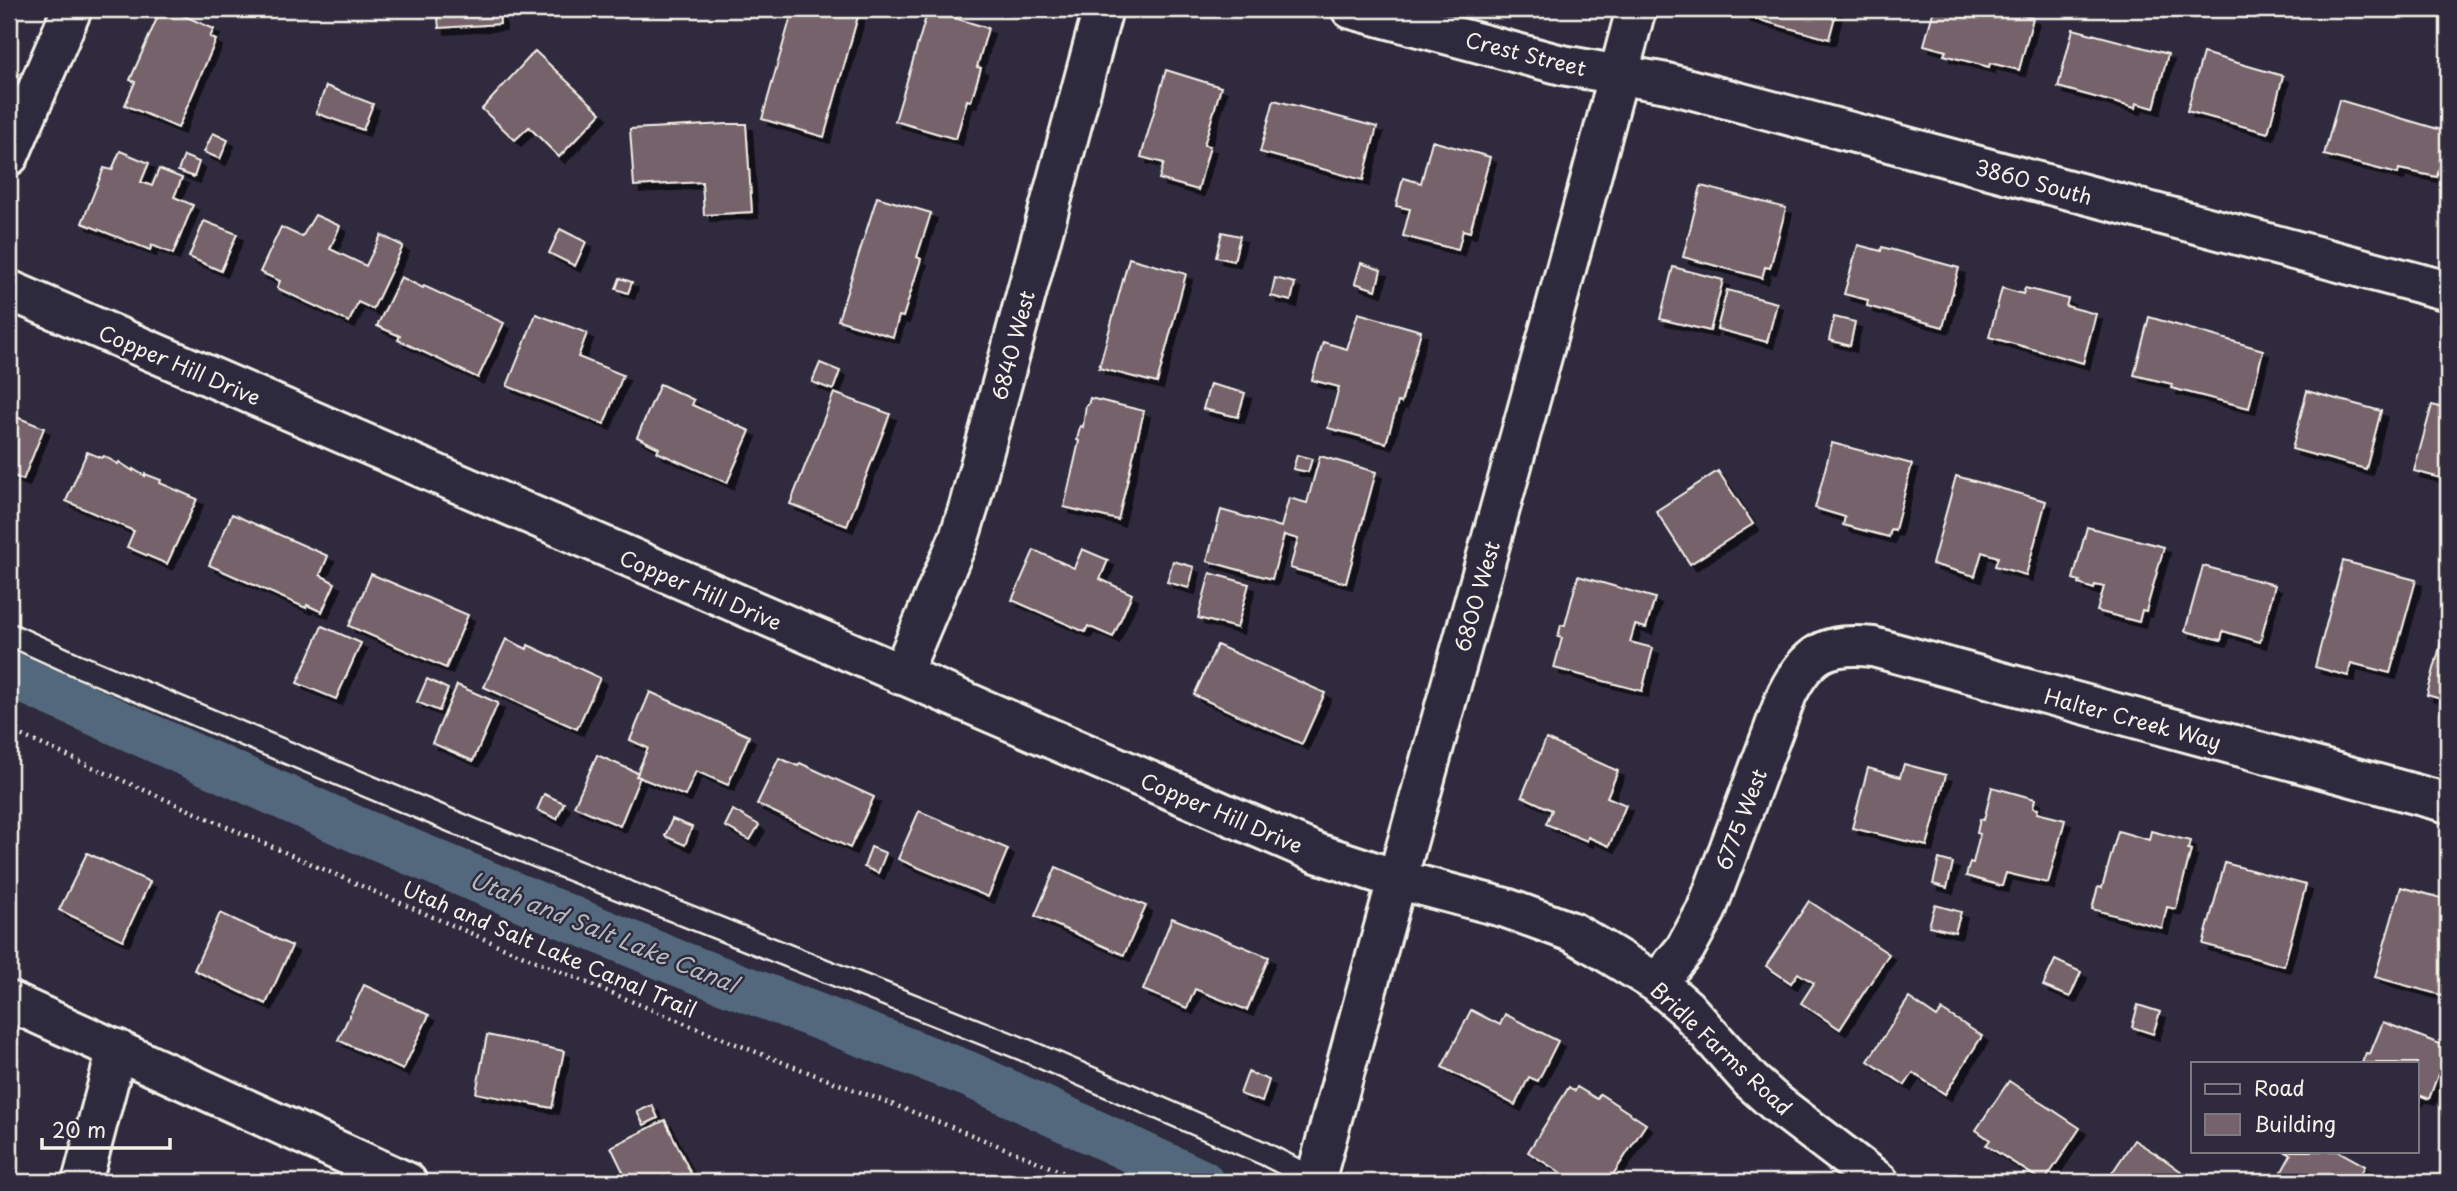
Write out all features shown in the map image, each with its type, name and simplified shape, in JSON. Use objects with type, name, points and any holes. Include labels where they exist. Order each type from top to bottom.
[{"type":"street","points":[[9,156],[72,9]]},
{"type":"street","name":"6840 West","points":[[901,675],[959,538],[969,506],[1103,9]]},
{"type":"street","name":"Crest Street","points":[[1351,9],[1562,65],[1619,74]]},
{"type":"street","name":"6800 West","points":[[1317,1181],[1396,879],[1509,481],[1636,9]]},
{"type":"street","name":"3860 South","points":[[1619,74],[1680,86],[2448,291]]},
{"type":"street","name":"Copper Hill Drive","points":[[9,290],[1317,853],[1396,879]]},
{"type":"street","name":"Halter Creek Way","points":[[1818,653],[1834,647],[1853,645],[1873,648],[2448,803]]},
{"type":"street","name":"6775 West","points":[[1657,983],[1696,930],[1787,695],[1806,663],[1818,653]]},
{"type":"street","name":"Bridle Farms Road","points":[[1396,879],[1506,908],[1572,932],[1657,983],[1686,1008],[1751,1081],[1879,1182]]},
{"type":"street","points":[[9,1001],[408,1182]]},
{"type":"street","points":[[82,1182],[117,1049]]},
{"type":"lane","points":[[9,634],[519,849],[1025,1050],[1263,1153],[1317,1181]]},
{"type":"path","name":"Utah and Salt Lake Canal Trail","points":[[9,730],[296,858],[632,1000],[1085,1182]]},
{"type":"building","points":[[161,9],[169,9],[214,29],[210,37],[216,40],[178,128],[125,105],[135,82],[130,80]]},
{"type":"building","points":[[437,9],[499,9],[500,24],[439,28]]},
{"type":"building","points":[[793,9],[860,9],[824,137],[762,119]]},
{"type":"building","points":[[1747,9],[1837,9],[1829,39],[1745,16]]},
{"type":"building","points":[[1934,9],[1998,9],[2033,18],[2019,70],[1990,63],[1989,67],[1944,55],[1946,51],[1924,45]]},
{"type":"building","points":[[928,10],[988,28],[977,67],[981,68],[971,101],[967,100],[956,139],[895,121]]},
{"type":"building","points":[[2073,29],[2168,54],[2154,108],[2136,103],[2135,108],[2058,87]]},
{"type":"building","points":[[535,51],[601,113],[559,157],[529,127],[515,140],[482,109]]},
{"type":"building","points":[[2203,53],[2283,76],[2268,133],[2187,111]]},
{"type":"building","points":[[1166,70],[1221,87],[1204,145],[1210,146],[1198,190],[1159,179],[1164,163],[1141,157]]},
{"type":"building","points":[[326,86],[373,104],[363,130],[316,113]]},
{"type":"building","points":[[1274,100],[1377,127],[1363,180],[1260,152]]},
{"type":"building","points":[[2339,100],[2448,132],[2437,177],[2399,169],[2398,174],[2324,155]]},
{"type":"building","points":[[746,124],[752,212],[704,215],[702,182],[634,186],[630,129]]},
{"type":"building","points":[[213,133],[228,140],[220,159],[204,152]]},
{"type":"building","points":[[1432,141],[1490,157],[1470,232],[1463,230],[1458,250],[1403,236],[1410,209],[1396,206],[1403,178],[1421,183]]},
{"type":"building","points":[[120,151],[149,163],[141,182],[152,186],[159,169],[182,178],[174,197],[193,205],[173,254],[152,245],[150,250],[82,223],[104,168],[112,170]]},
{"type":"building","points":[[184,156],[199,162],[194,177],[178,171]]},
{"type":"building","points":[[1701,186],[1786,208],[1770,268],[1765,267],[1762,278],[1683,257]]},
{"type":"building","points":[[877,197],[931,213],[917,257],[921,259],[903,317],[899,316],[893,337],[838,320]]},
{"type":"building","points":[[315,215],[340,226],[330,249],[366,266],[381,235],[403,246],[373,309],[358,302],[349,322],[277,288],[280,281],[260,272],[281,227],[302,237]]},
{"type":"building","points":[[204,221],[237,234],[221,271],[189,257]]},
{"type":"building","points":[[560,229],[586,242],[575,266],[549,253]]},
{"type":"building","points":[[1222,232],[1240,236],[1234,261],[1216,257]]},
{"type":"building","points":[[1858,245],[1881,251],[1882,247],[1959,268],[1943,327],[1867,306],[1868,300],[1844,294]]},
{"type":"building","points":[[1129,258],[1186,274],[1157,383],[1099,368]]},
{"type":"building","points":[[1361,263],[1381,270],[1376,290],[1355,283]]},
{"type":"building","points":[[1673,267],[1723,280],[1710,331],[1660,319]]},
{"type":"building","points":[[401,277],[504,323],[478,378],[398,340],[400,336],[377,326]]},
{"type":"building","points":[[620,278],[632,282],[628,293],[616,289]]},
{"type":"building","points":[[1275,278],[1295,283],[1291,301],[1271,296]]},
{"type":"building","points":[[2002,288],[2023,294],[2025,288],[2068,299],[2066,306],[2096,314],[2083,363],[1989,337]]},
{"type":"building","points":[[1727,290],[1777,303],[1767,342],[1717,329]]},
{"type":"building","points":[[1358,313],[1421,331],[1401,403],[1398,402],[1386,443],[1328,428],[1339,387],[1312,380],[1323,342],[1347,349]]},
{"type":"building","points":[[536,314],[587,333],[578,357],[623,375],[604,424],[507,386]]},
{"type":"building","points":[[1834,317],[1855,322],[1850,346],[1829,340]]},
{"type":"building","points":[[2149,317],[2263,350],[2249,408],[2171,388],[2172,384],[2134,375]]},
{"type":"building","points":[[820,363],[840,371],[833,390],[812,382]]},
{"type":"building","points":[[660,384],[694,400],[692,405],[750,431],[727,483],[657,452],[659,448],[637,437]]},
{"type":"building","points":[[1210,384],[1245,393],[1238,417],[1203,409]]},
{"type":"building","points":[[2307,391],[2381,411],[2366,469],[2292,449]]},
{"type":"building","points":[[834,393],[890,414],[847,526],[790,504]]},
{"type":"building","points":[[1090,398],[1144,411],[1118,520],[1064,507],[1080,426],[1083,427],[1086,405]]},
{"type":"building","points":[[2432,405],[2448,409],[2448,480],[2414,471]]},
{"type":"building","points":[[9,414],[44,428],[23,480],[9,474]]},
{"type":"building","points":[[1832,443],[1912,464],[1895,530],[1891,529],[1889,537],[1843,525],[1845,517],[1815,508]]},
{"type":"building","points":[[87,452],[102,458],[104,456],[118,464],[119,462],[133,471],[161,480],[160,483],[197,499],[167,564],[127,547],[134,531],[66,501]]},
{"type":"building","points":[[1297,455],[1312,459],[1308,472],[1293,469]]},
{"type":"building","points":[[1320,456],[1376,472],[1346,583],[1290,568],[1298,539],[1284,535],[1272,579],[1207,561],[1221,510],[1281,527],[1289,498],[1307,503]]},
{"type":"building","points":[[1718,471],[1753,524],[1690,564],[1656,511]]},
{"type":"building","points":[[1956,476],[2046,501],[2026,575],[1995,566],[1998,557],[1982,552],[1975,576],[1932,564]]},
{"type":"building","points":[[232,514],[328,556],[320,575],[335,583],[322,612],[307,605],[306,608],[209,565]]},
{"type":"building","points":[[2087,527],[2164,547],[2146,611],[2142,610],[2139,622],[2097,611],[2104,587],[2095,585],[2094,589],[2073,579]]},
{"type":"building","points":[[1082,549],[1108,560],[1100,579],[1132,594],[1113,637],[1088,626],[1085,632],[1012,600],[1034,550],[1074,568]]},
{"type":"building","points":[[1173,561],[1194,567],[1189,588],[1167,582]]},
{"type":"building","points":[[2343,561],[2416,580],[2390,673],[2351,663],[2348,676],[2315,667]]},
{"type":"building","points":[[2203,566],[2275,585],[2260,642],[2223,631],[2221,640],[2185,631]]},
{"type":"building","points":[[1210,573],[1249,584],[1237,628],[1198,618]]},
{"type":"building","points":[[371,574],[468,615],[446,668],[349,626]]},
{"type":"building","points":[[1578,576],[1655,598],[1646,628],[1635,625],[1630,642],[1653,648],[1642,691],[1554,668],[1562,638],[1558,637],[1561,625],[1565,625]]},
{"type":"building","points":[[322,626],[361,643],[336,699],[297,683]]},
{"type":"building","points":[[2445,628],[2448,629],[2448,701],[2427,695]]},
{"type":"building","points":[[506,639],[527,649],[528,645],[600,678],[577,729],[484,687]]},
{"type":"building","points":[[1217,645],[1325,693],[1302,744],[1194,695]]},
{"type":"building","points":[[427,679],[448,689],[439,711],[417,702]]},
{"type":"building","points":[[457,685],[498,703],[473,761],[432,743]]},
{"type":"building","points":[[650,692],[749,736],[728,785],[696,771],[685,796],[636,776],[648,748],[630,740]]},
{"type":"building","points":[[1546,739],[1618,771],[1607,797],[1626,805],[1609,846],[1588,837],[1587,841],[1546,824],[1552,810],[1522,796]]},
{"type":"building","points":[[597,755],[638,773],[636,776],[640,777],[620,826],[574,806]]},
{"type":"building","points":[[779,758],[798,766],[800,763],[874,797],[850,848],[757,804]]},
{"type":"building","points":[[1904,764],[1946,775],[1927,846],[1852,828],[1868,768],[1900,777]]},
{"type":"building","points":[[1992,787],[2035,799],[2033,808],[2038,809],[2037,813],[2065,820],[2048,883],[2006,873],[2002,886],[1966,876],[1970,862],[1973,863],[1980,834],[1977,833],[1980,819],[1984,820]]},
{"type":"building","points":[[544,794],[564,803],[557,819],[537,810]]},
{"type":"building","points":[[733,810],[759,825],[750,840],[725,826]]},
{"type":"building","points":[[919,811],[1008,849],[988,897],[898,859]]},
{"type":"building","points":[[672,819],[692,827],[685,845],[665,836]]},
{"type":"building","points":[[2118,831],[2149,840],[2151,831],[2190,841],[2188,849],[2191,850],[2176,909],[2167,907],[2162,928],[2092,909],[2098,887],[2102,888]]},
{"type":"building","points":[[871,847],[886,853],[878,873],[864,867]]},
{"type":"building","points":[[87,853],[150,882],[123,940],[59,910]]},
{"type":"building","points":[[1939,859],[1953,863],[1947,888],[1933,884]]},
{"type":"building","points":[[2225,863],[2306,885],[2284,966],[2203,944]]},
{"type":"building","points":[[1056,867],[1146,906],[1124,955],[1035,916]]},
{"type":"building","points":[[2401,887],[2448,900],[2448,997],[2375,977]]},
{"type":"building","points":[[1809,901],[1889,954],[1840,1029],[1801,1003],[1814,983],[1798,973],[1791,983],[1766,966]]},
{"type":"building","points":[[1935,905],[1961,912],[1955,932],[1929,926]]},
{"type":"building","points":[[220,913],[292,946],[266,1004],[194,970]]},
{"type":"building","points":[[1172,918],[1269,957],[1247,1010],[1195,989],[1187,1008],[1143,990]]},
{"type":"building","points":[[2055,960],[2081,972],[2070,997],[2043,986]]},
{"type":"building","points":[[364,985],[429,1015],[403,1070],[338,1040]]},
{"type":"building","points":[[1909,998],[1937,1017],[1942,1010],[1982,1036],[1945,1094],[1913,1073],[1905,1085],[1868,1061]]},
{"type":"building","points":[[2138,1005],[2160,1012],[2153,1034],[2132,1027]]},
{"type":"building","points":[[1471,1010],[1500,1025],[1505,1014],[1558,1041],[1538,1081],[1529,1077],[1515,1105],[1442,1067]]},
{"type":"building","points":[[2383,1022],[2448,1047],[2429,1099],[2419,1095],[2418,1098],[2418,1062],[2362,1062],[2366,1053],[2370,1054]]},
{"type":"building","points":[[487,1035],[564,1051],[552,1108],[476,1093]]},
{"type":"building","points":[[1248,1072],[1269,1080],[1262,1102],[1240,1094]]},
{"type":"building","points":[[2009,1081],[2080,1128],[2044,1182],[1986,1145],[1990,1140],[1976,1130]]},
{"type":"building","points":[[1569,1087],[1575,1091],[1577,1087],[1597,1099],[1600,1094],[1646,1124],[1608,1182],[1575,1182],[1528,1152]]},
{"type":"building","points":[[652,1105],[658,1118],[644,1125],[637,1112]]},
{"type":"building","points":[[665,1120],[695,1182],[628,1182],[611,1147]]},
{"type":"building","points":[[2134,1140],[2161,1157],[2196,1182],[2106,1182]]},
{"type":"building","points":[[2286,1152],[2340,1152],[2365,1166],[2357,1182],[2276,1182],[2291,1155]]},
{"type":"waterway","name":"Utah and Salt Lake Canal","points":[[9,674],[358,830],[675,962],[968,1074],[1201,1182]]}]
